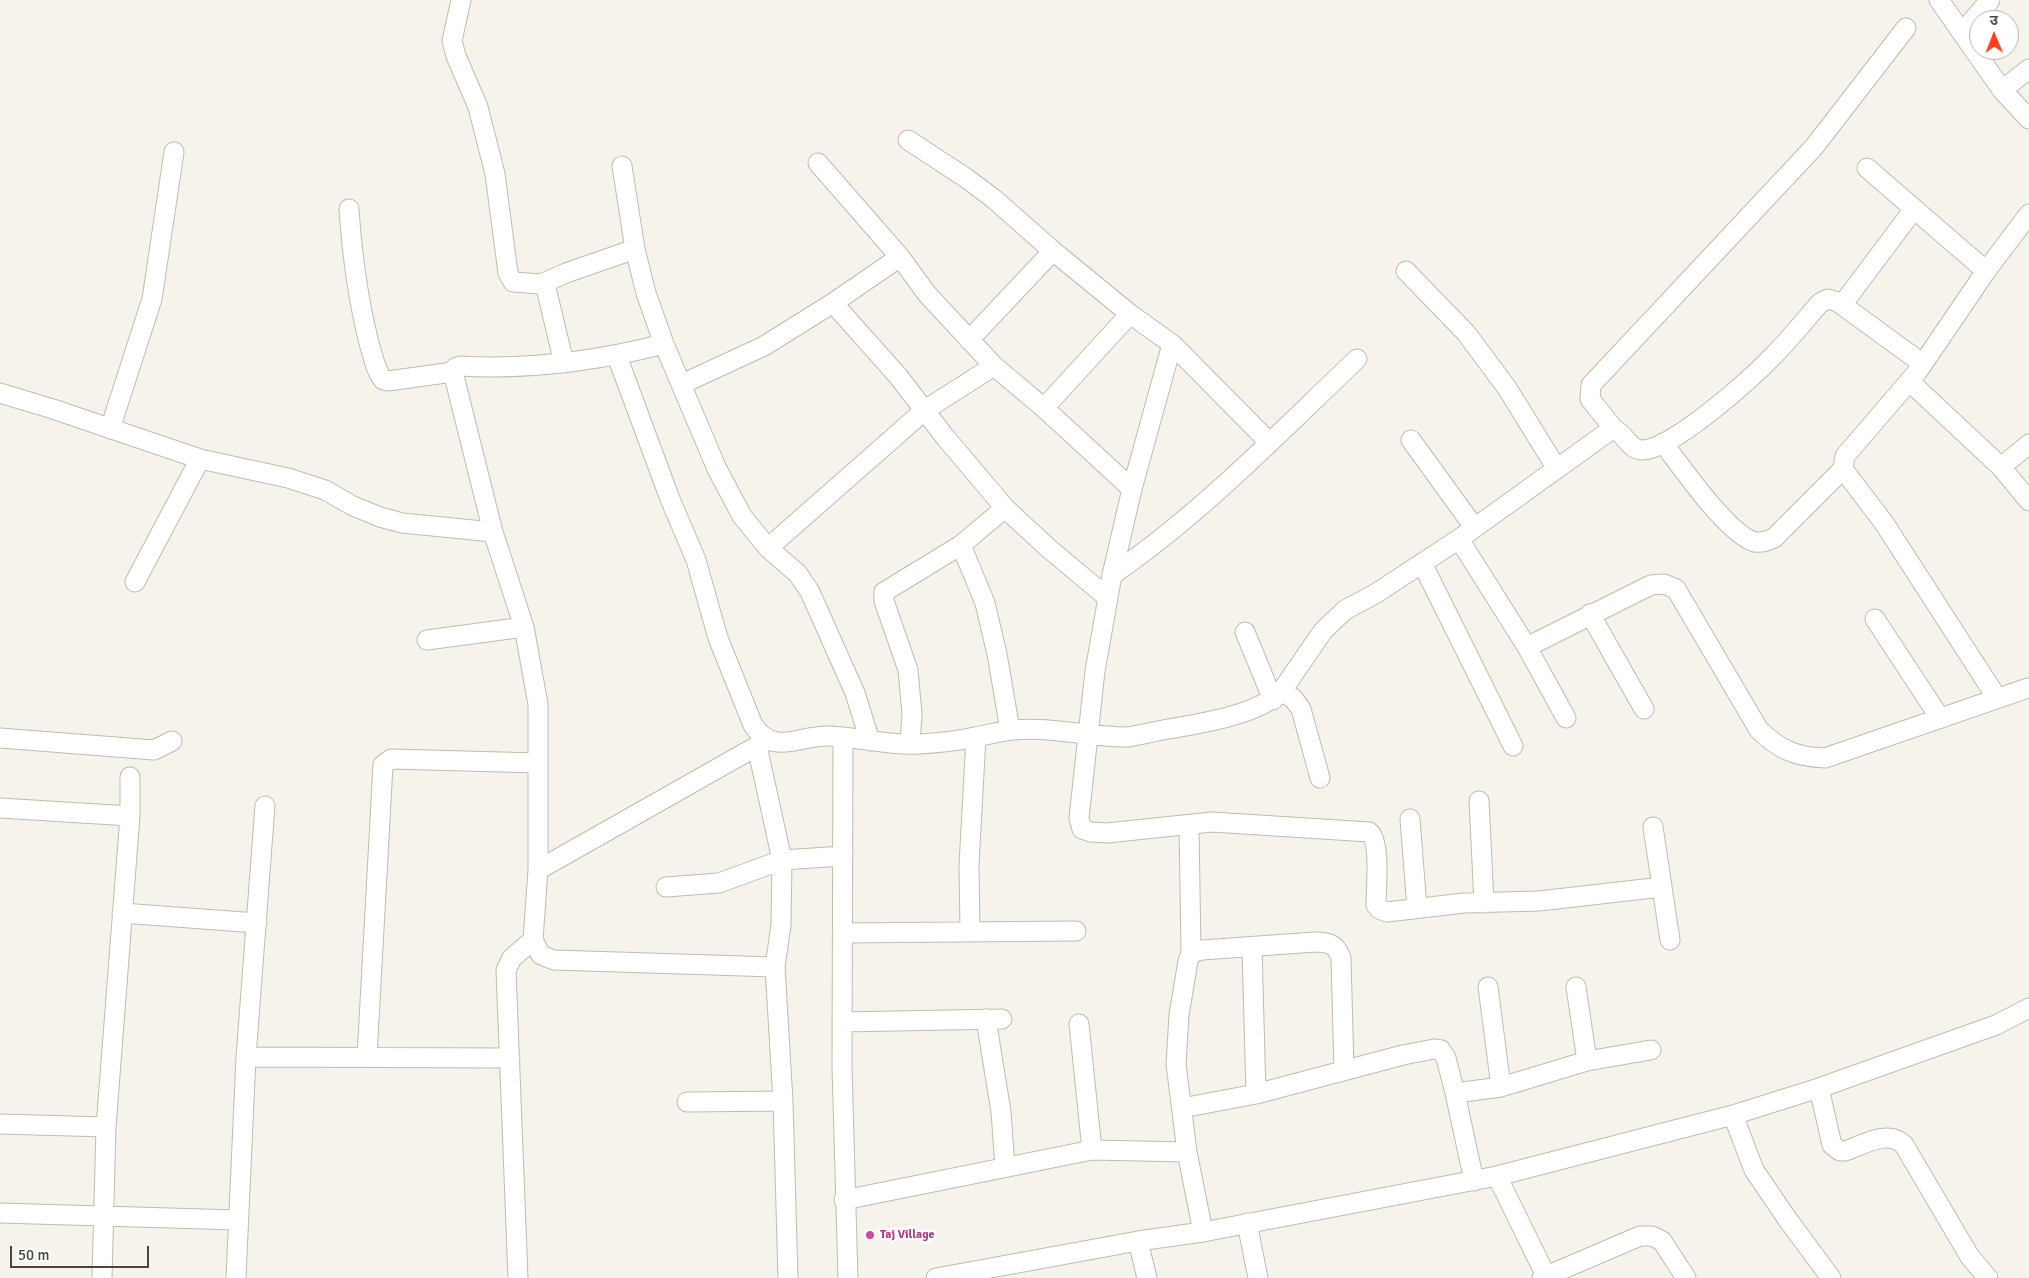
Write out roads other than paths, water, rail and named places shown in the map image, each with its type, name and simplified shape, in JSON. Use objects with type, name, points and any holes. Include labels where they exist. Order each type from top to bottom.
[{"type":"street","points":[[461,0],[452,41],[456,56],[478,108],[495,174],[508,273],[514,282],[541,284],[635,248]]},
{"type":"street","points":[[1939,0],[2002,90],[2029,119]]},
{"type":"street","points":[[1962,33],[1990,0]]},
{"type":"street","points":[[1614,430],[1590,399],[1591,385],[1814,147],[1906,28]]},
{"type":"street","points":[[2002,90],[2029,69]]},
{"type":"street","points":[[908,140],[994,199],[1053,251],[1130,314],[1172,344],[1269,442]]},
{"type":"street","points":[[110,429],[152,298],[174,152]]},
{"type":"street","points":[[818,162],[900,257],[926,294],[969,340],[994,366],[1044,408],[1132,489]]},
{"type":"street","points":[[622,166],[635,248],[646,293],[664,344],[718,469],[742,516],[768,548],[798,574],[810,592],[855,693],[870,741]]},
{"type":"street","points":[[1867,168],[1986,271]]},
{"type":"street","points":[[349,209],[352,250],[366,329],[379,374],[383,380],[388,381],[453,372],[455,368],[460,366],[509,368],[564,363],[617,356],[664,344]]},
{"type":"street","points":[[1842,305],[1914,209]]},
{"type":"street","points":[[1663,443],[1715,508],[1747,538],[1757,542],[1774,538],[1843,469],[1845,456],[1923,364],[1986,271],[2029,214]]},
{"type":"street","points":[[969,340],[1053,251]]},
{"type":"street","points":[[682,384],[764,346],[833,303],[900,257]]},
{"type":"street","points":[[1406,270],[1466,333],[1507,388],[1557,469]]},
{"type":"street","points":[[541,284],[549,292],[564,363]]},
{"type":"street","points":[[538,870],[762,743],[779,743],[826,736],[916,745],[976,738],[1010,730],[1033,729],[1127,737],[1223,720],[1277,696],[1323,631],[1345,610],[1376,594],[1459,539],[1608,432],[1614,430],[1621,432],[1633,447],[1647,450],[1663,443],[1702,418],[1743,385],[1774,355],[1820,303],[1828,300],[1838,302],[1923,364]]},
{"type":"street","points":[[833,303],[1006,508],[1047,547],[1108,598]]},
{"type":"street","points":[[1044,408],[1130,314]]},
{"type":"street","points":[[1172,344],[1132,489],[1112,575],[1095,671],[1079,818],[1082,829],[1091,832],[1107,833],[1212,822],[1369,832],[1373,835],[1376,846],[1376,905],[1379,909],[1387,912],[1484,903],[1539,901],[1662,888]]},
{"type":"street","points":[[617,356],[670,499],[696,560],[718,638],[753,725],[761,737],[782,860],[780,925],[776,967],[783,1101],[788,1278]]},
{"type":"street","points":[[1112,575],[1148,550],[1223,487],[1357,359]]},
{"type":"street","points":[[768,548],[925,410],[994,366]]},
{"type":"street","points":[[453,372],[493,532],[524,627],[538,704],[538,870],[533,940],[541,955],[554,960],[776,967]]},
{"type":"street","points":[[1909,381],[2001,467],[2029,501]]},
{"type":"street","points":[[0,392],[200,459],[288,478],[325,490],[354,506],[380,517],[402,523],[493,532]]},
{"type":"street","points":[[1411,440],[1474,527]]},
{"type":"street","points":[[2001,467],[2029,444]]},
{"type":"street","points":[[135,582],[200,459]]},
{"type":"street","points":[[1843,469],[1884,523],[1997,698]]},
{"type":"street","points":[[910,743],[912,714],[908,670],[884,601],[884,592],[887,588],[915,574],[962,545],[1006,508]]},
{"type":"street","points":[[1459,539],[1527,647],[1566,718]]},
{"type":"street","points":[[962,545],[985,603],[997,654],[1010,730]]},
{"type":"street","points":[[1422,563],[1512,746]]},
{"type":"street","points":[[1527,647],[1651,585],[1664,584],[1676,589],[1759,730],[1772,743],[1805,758],[1825,758],[1997,698],[2029,689]]},
{"type":"street","points":[[1590,614],[1644,709]]},
{"type":"street","points":[[1875,619],[1940,718]]},
{"type":"street","points":[[427,640],[524,627]]},
{"type":"street","points":[[1245,632],[1277,696]]},
{"type":"street","points":[[1277,696],[1293,698],[1301,709],[1320,778]]},
{"type":"street","points":[[843,737],[842,1022],[844,1200],[848,1278]]},
{"type":"street","points":[[0,738],[154,750],[172,741]]},
{"type":"street","points":[[970,931],[969,865],[976,738]]},
{"type":"street","points":[[367,1057],[383,765],[391,759],[538,763]]},
{"type":"street","points":[[102,1278],[106,1127],[130,816],[130,777]]},
{"type":"street","points":[[1479,801],[1484,903]]},
{"type":"street","points":[[236,1278],[237,1220],[246,1057],[265,806]]},
{"type":"street","points":[[0,808],[130,816]]},
{"type":"street","points":[[1410,819],[1417,908]]},
{"type":"street","points":[[1189,825],[1191,953],[1179,1015],[1176,1064],[1187,1152],[1203,1232]]},
{"type":"street","points":[[1653,827],[1670,940]]},
{"type":"street","points":[[666,887],[720,883],[782,860],[843,856]]},
{"type":"street","points":[[122,913],[257,923]]},
{"type":"street","points":[[843,934],[1076,931]]},
{"type":"street","points":[[518,1278],[506,970],[512,958],[533,940]]},
{"type":"street","points":[[1191,953],[1202,950],[1321,942],[1338,948],[1341,958],[1344,1070]]},
{"type":"street","points":[[1252,947],[1256,1094]]},
{"type":"street","points":[[1488,987],[1501,1087]]},
{"type":"street","points":[[1576,987],[1587,1061]]},
{"type":"street","points":[[936,1278],[1138,1241],[1203,1232],[1497,1176],[1733,1115],[1819,1088],[1996,1025],[2029,1008]]},
{"type":"street","points":[[842,1022],[994,1019],[1005,1168]]},
{"type":"street","points":[[1079,1024],[1092,1150]]},
{"type":"street","points":[[1182,1108],[1256,1094],[1344,1070],[1434,1049],[1441,1050],[1446,1058],[1455,1093],[1474,1181]]},
{"type":"street","points":[[1455,1093],[1501,1087],[1587,1061],[1651,1050]]},
{"type":"street","points":[[246,1057],[510,1058]]},
{"type":"street","points":[[1819,1088],[1832,1145],[1840,1151],[1845,1151],[1880,1139],[1890,1138],[1900,1141],[1970,1257],[1988,1278]]},
{"type":"street","points":[[687,1102],[783,1101]]},
{"type":"street","points":[[1733,1115],[1754,1170],[1831,1278]]},
{"type":"street","points":[[0,1124],[106,1127]]},
{"type":"street","points":[[844,1200],[1092,1150],[1187,1152]]},
{"type":"street","points":[[1497,1176],[1545,1277],[1621,1243],[1640,1236],[1652,1236],[1662,1241],[1686,1278]]},
{"type":"street","points":[[0,1213],[237,1220]]},
{"type":"street","points":[[1247,1223],[1258,1278]]},
{"type":"street","points":[[1138,1241],[1147,1278]]},
{"type":"place","name":"Taj Village","points":[[870,1235]]}]
